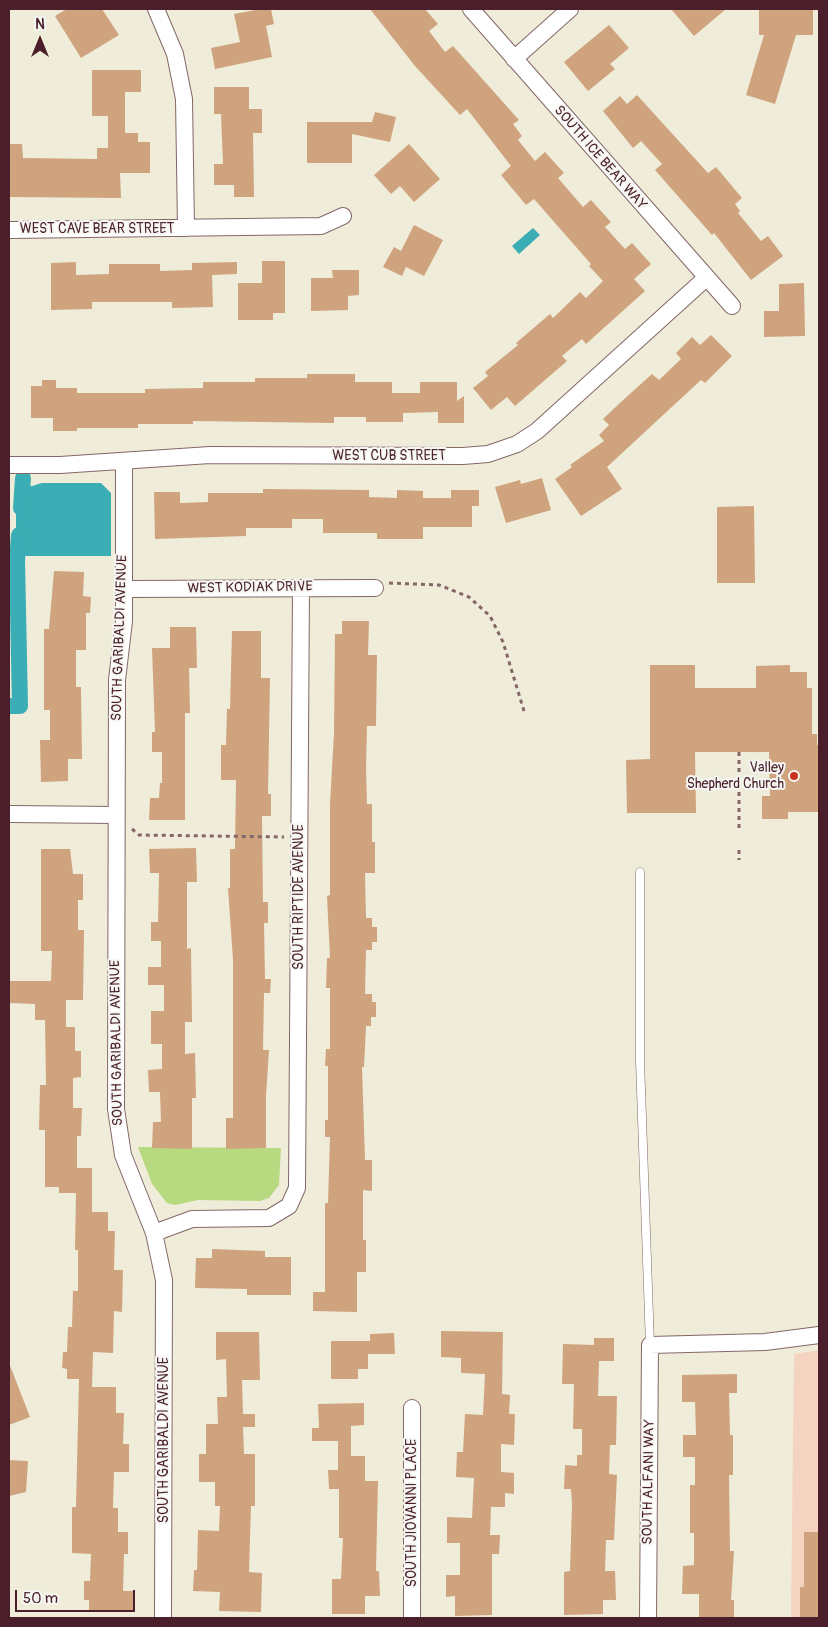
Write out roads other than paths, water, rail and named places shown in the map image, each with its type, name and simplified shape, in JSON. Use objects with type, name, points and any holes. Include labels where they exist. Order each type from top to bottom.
[{"type":"street","points":[[156,9],[175,54],[184,98],[186,228]]},
{"type":"street","name":"SOUTH ICE BEAR WAY","points":[[470,9],[732,306]]},
{"type":"street","points":[[514,59],[570,9]]},
{"type":"street","name":"WEST CAVE BEAR STREET","points":[[9,230],[321,226],[343,216]]},
{"type":"street","name":"WEST CUB STREET","points":[[9,465],[124,461],[210,455],[463,456],[488,454],[517,444],[537,431],[706,278]]},
{"type":"street","name":"SOUTH GARIBALDI AVENUE","points":[[124,461],[124,621],[117,680],[116,1109],[118,1133],[123,1155],[154,1233],[164,1280],[163,1618]]},
{"type":"street","name":"WEST KODIAK DRIVE","points":[[124,590],[382,585]]},
{"type":"street","name":"SOUTH RIPTIDE AVENUE","points":[[154,1233],[192,1219],[269,1218],[289,1206],[296,1188],[301,588]]},
{"type":"street","points":[[9,814],[116,815]]},
{"type":"street","points":[[650,1345],[765,1342],[819,1335]]},
{"type":"street","name":"SOUTH ALFANI WAY","points":[[648,1618],[650,1345]]},
{"type":"street","name":"SOUTH JIOVANNI PLACE","points":[[412,1408],[412,1618]]},
{"type":"lane","points":[[640,872],[640,1061],[650,1345]]},
{"type":"water","points":[[533,228],[540,235],[519,254],[512,246]]},
{"type":"water","points":[[42,483],[101,483],[111,493],[111,556],[16,556],[16,486],[32,486]]},
{"type":"waterway","points":[[21,508],[23,478]]},
{"type":"waterway","points":[[9,706],[20,706],[17,561],[19,535]]},
{"type":"place","name":"Valley Shepherd Church","points":[[794,776]]}]
